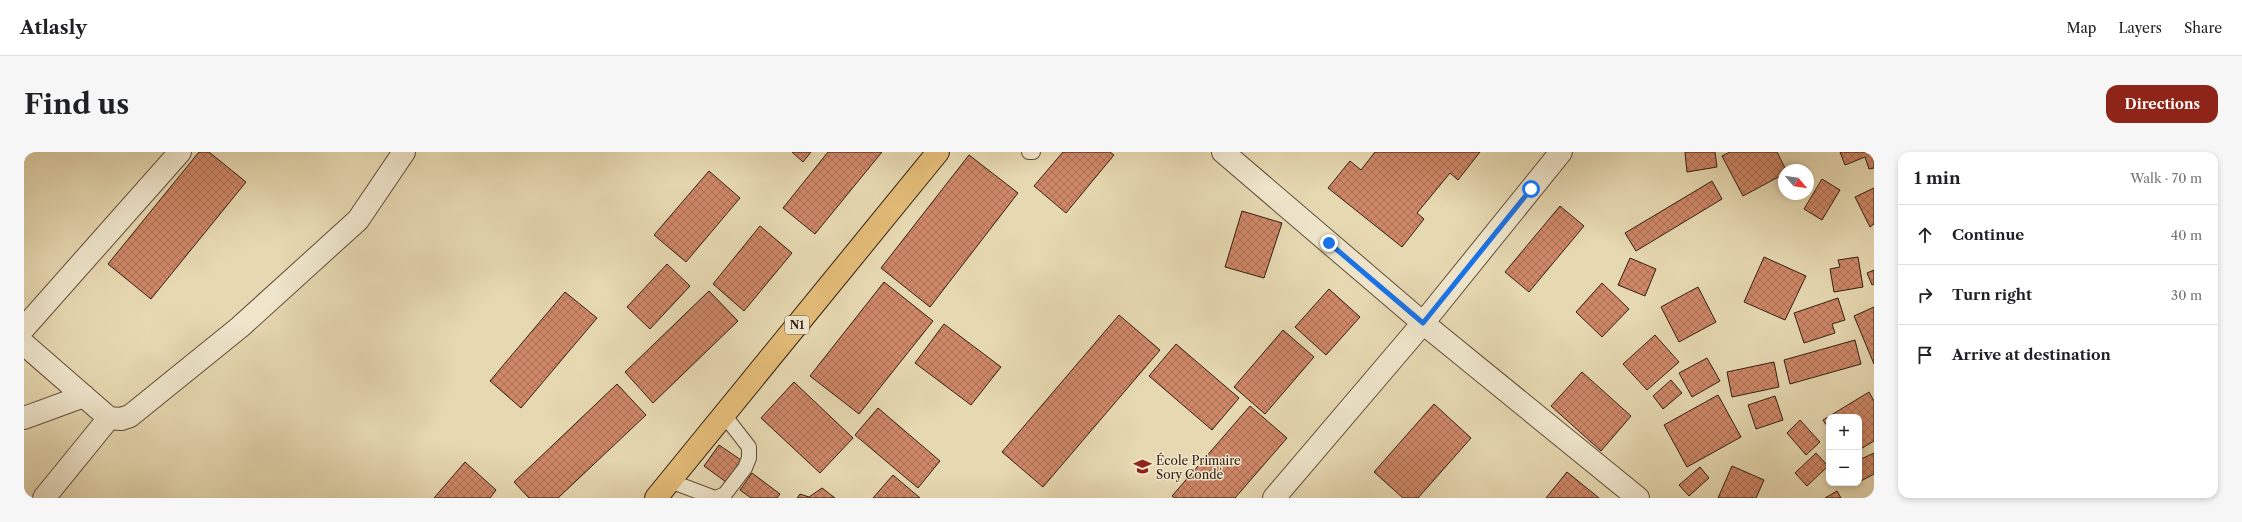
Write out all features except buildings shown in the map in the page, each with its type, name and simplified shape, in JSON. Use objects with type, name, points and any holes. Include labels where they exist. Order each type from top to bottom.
[{"type":"highway","name":"N1","points":[[656,498],[938,152]]},
{"type":"street","points":[[24,328],[180,152]]},
{"type":"street","points":[[24,344],[110,418],[130,416],[240,328],[358,220],[404,152]]},
{"type":"street","points":[[1223,152],[1423,323],[1638,498]]},
{"type":"street","points":[[1274,498],[1423,323],[1561,152]]},
{"type":"street","points":[[24,418],[84,396]]},
{"type":"street","points":[[44,498],[110,418]]},
{"type":"lane","points":[[670,480],[715,498],[725,494],[745,468],[749,458],[749,447],[724,415]]},
{"type":"place","name":"École Primaire Sory Condé","points":[[1143,467]]},
{"type":"route","points":[[1329,243],[1423,323],[1531,189]]}]
